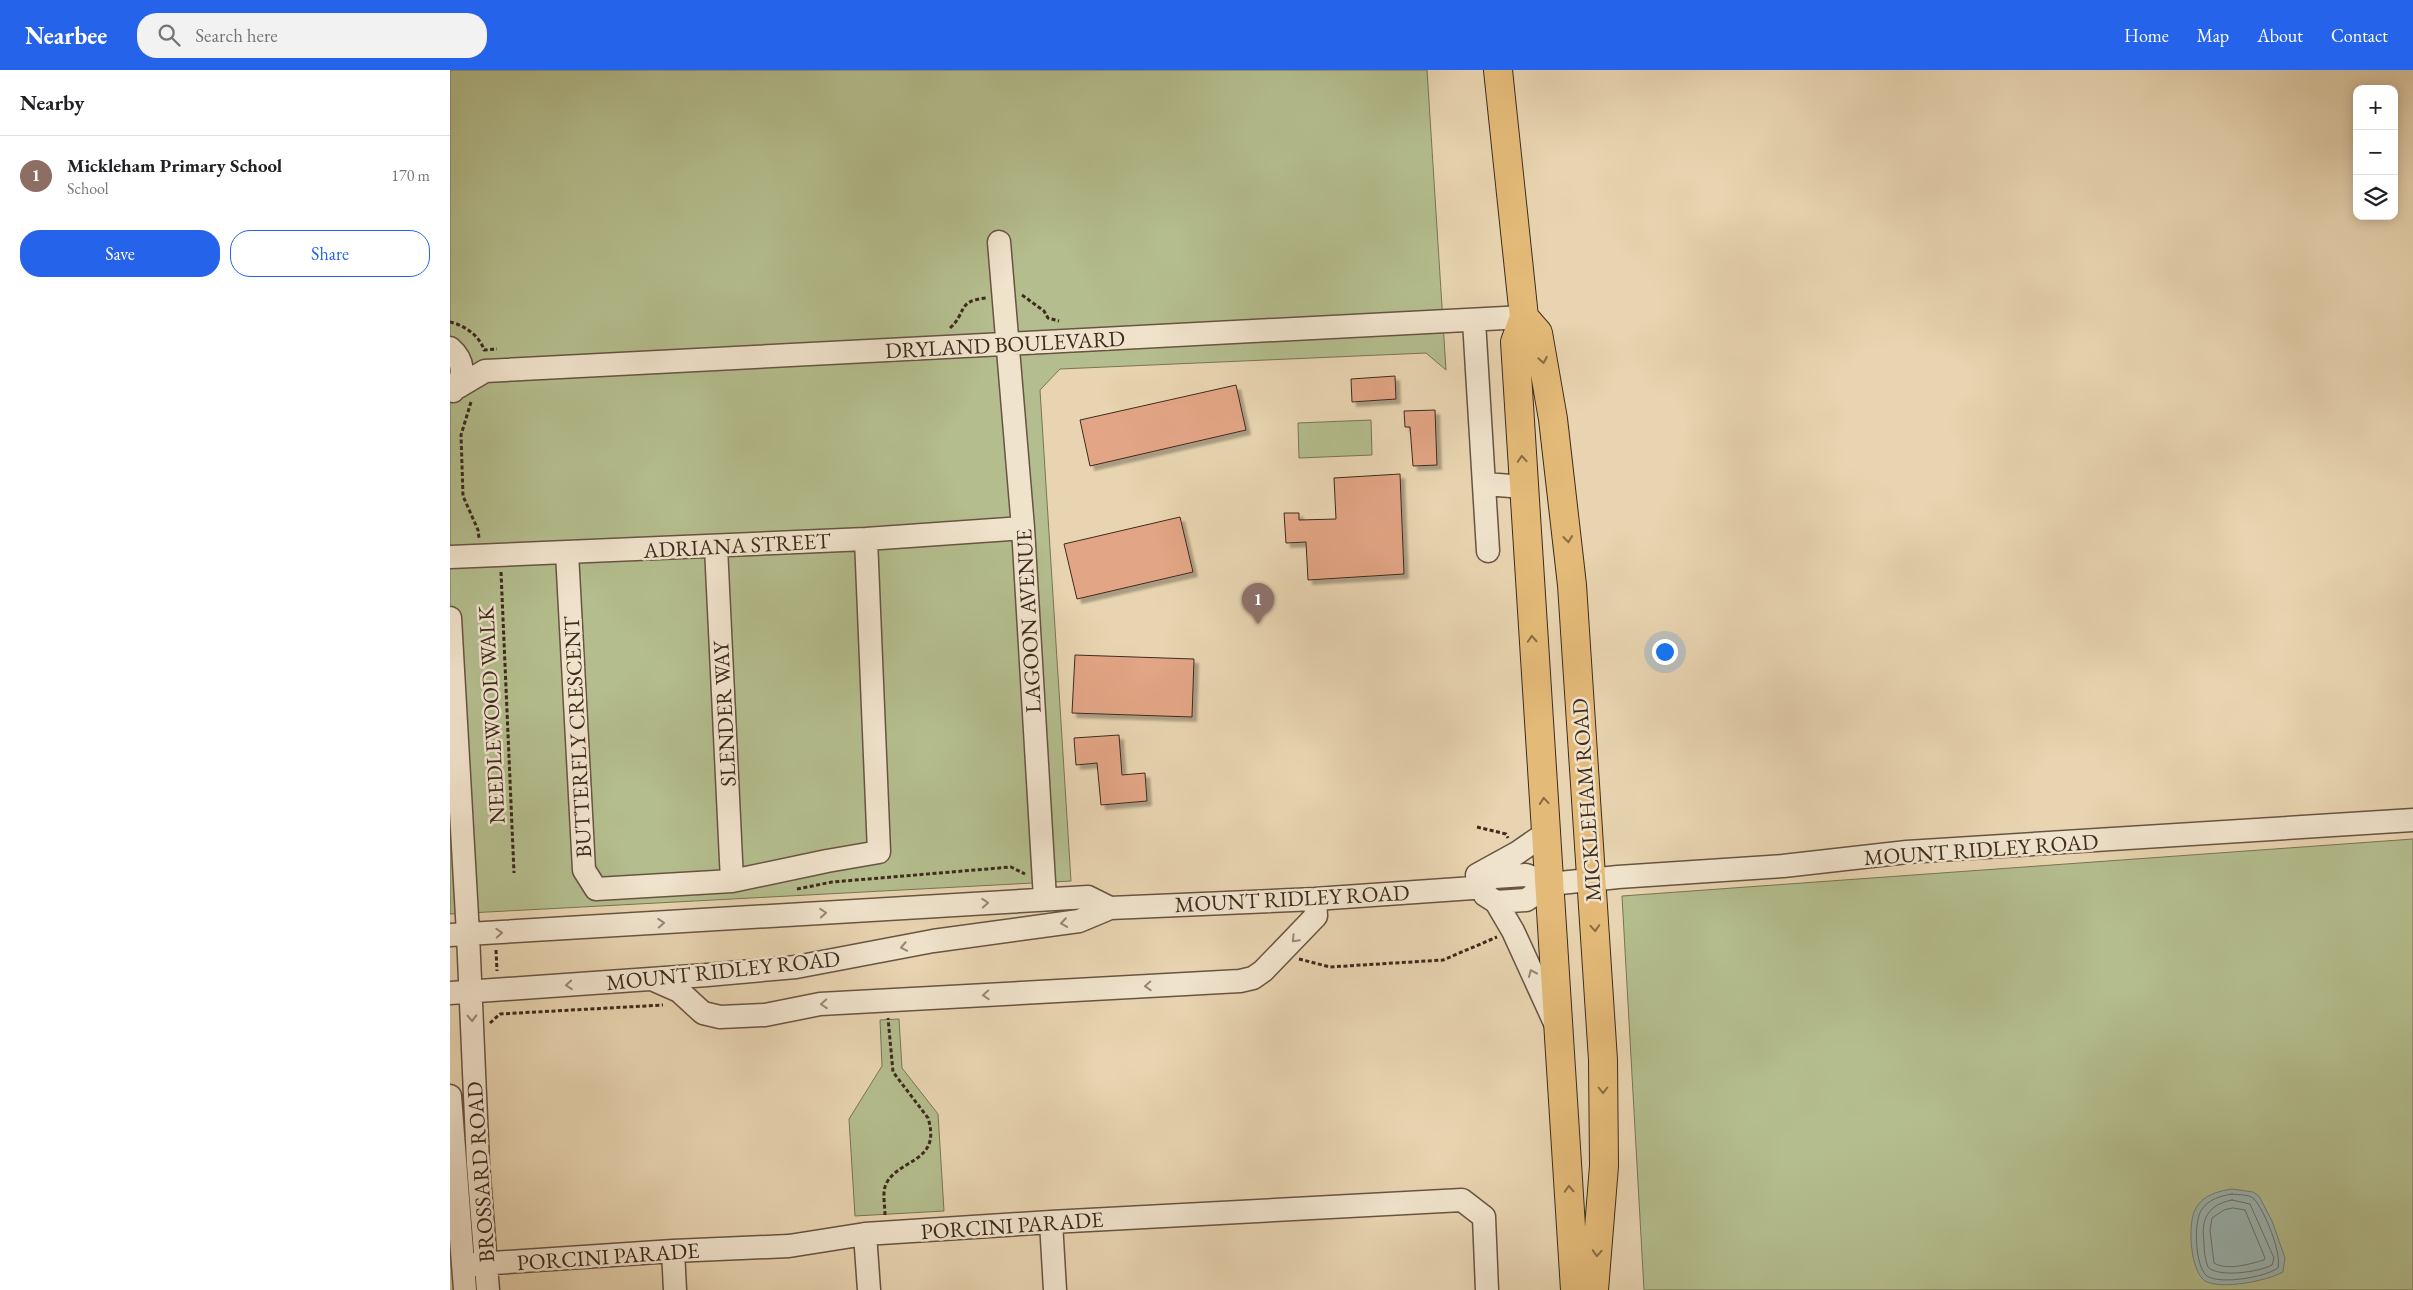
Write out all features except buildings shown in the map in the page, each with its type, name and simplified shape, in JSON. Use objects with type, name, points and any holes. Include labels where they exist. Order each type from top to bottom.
[{"type":"main road","name":"MICKLEHAM ROAD","points":[[1498,70],[1524,317],[1515,342],[1575,1290]]},
{"type":"main road","name":"MICKLEHAM ROAD","points":[[1524,317],[1538,333],[1564,496],[1572,585],[1603,1060],[1604,1146],[1594,1290]]},
{"type":"main road","points":[[1524,487],[1544,488],[1564,496]]},
{"type":"street","name":"LAGOON AVENUE","points":[[999,242],[1023,528],[1045,891]]},
{"type":"street","name":"DRYLAND BOULEVARD","points":[[455,353],[485,360],[1008,343],[1524,317]]},
{"type":"street","points":[[1474,321],[1488,551]]},
{"type":"street","points":[[454,390],[462,373],[455,353]]},
{"type":"street","name":"DRYLAND BOULEVARD","points":[[454,390],[485,360]]},
{"type":"street","points":[[1485,484],[1524,487]]},
{"type":"street","name":"ADRIANA STREET","points":[[450,557],[866,539],[1023,528]]},
{"type":"street","name":"BUTTERFLY CRESCENT","points":[[567,553],[584,870],[596,889],[732,881],[879,852],[866,539]]},
{"type":"street","name":"SLENDER WAY","points":[[716,546],[732,881]]},
{"type":"street","name":"BROSSARD ROAD","points":[[450,618],[460,992],[478,1164],[488,1290]]},
{"type":"street","name":"MOUNT RIDLEY ROAD","points":[[460,992],[651,980],[796,967],[933,941],[1078,921],[1110,908],[1315,899],[1450,890],[1473,888],[1494,877],[1526,875],[1550,884],[1783,866],[1907,852],[2413,820]]},
{"type":"street","points":[[1450,890],[1517,853],[1546,833]]},
{"type":"street","name":"MOUNT RIDLEY ROAD","points":[[1496,902],[1526,900],[1550,884]]},
{"type":"street","points":[[1473,888],[1496,902],[1513,931],[1559,1033]]},
{"type":"street","name":"MOUNT RIDLEY ROAD","points":[[459,935],[1045,891],[1088,897],[1110,908]]},
{"type":"street","points":[[651,980],[679,991],[703,1013],[720,1017],[765,1015],[820,1004],[1247,979],[1263,972],[1316,916],[1315,899]]},
{"type":"street","name":"BROSSARD ROAD","points":[[450,1096],[465,1290]]},
{"type":"street","name":"PORCINI PARADE","points":[[463,1265],[673,1251],[789,1246],[876,1233],[1462,1200],[1484,1217],[1487,1290]]},
{"type":"street","points":[[1052,1222],[1055,1290]]},
{"type":"street","points":[[869,1290],[876,1233]]},
{"type":"street","points":[[673,1251],[675,1290]]},
{"type":"path","name":"NEEDLEWOOD WALK","points":[[485,360],[486,387],[470,402],[461,435],[464,496],[490,556],[514,873]]},
{"type":"path","points":[[794,889],[832,882],[1010,867],[1045,891]]},
{"type":"path","points":[[876,1233],[885,1186],[896,1173],[923,1154],[928,1147],[930,1126],[928,1118],[891,1067],[887,1000]]},
{"type":"green space","points":[[450,70],[1427,70],[1446,370],[1426,353],[1060,369],[1040,390],[1071,881],[450,914]]},
{"type":"green space","points":[[1371,420],[1372,455],[1299,458],[1298,423]]},
{"type":"green space","points":[[2413,839],[2413,1290],[1644,1290],[1622,896]]},
{"type":"green space","points":[[899,1019],[902,1068],[938,1114],[944,1211],[855,1216],[849,1119],[882,1066],[880,1020]]},
{"type":"water","points":[[2232,1189],[2253,1192],[2259,1196],[2272,1221],[2285,1258],[2283,1272],[2255,1281],[2222,1285],[2205,1281],[2200,1276],[2191,1246],[2193,1215],[2199,1204],[2207,1197],[2217,1192]]},
{"type":"place","name":"Mickleham Primary School","points":[[1258,624]]}]
